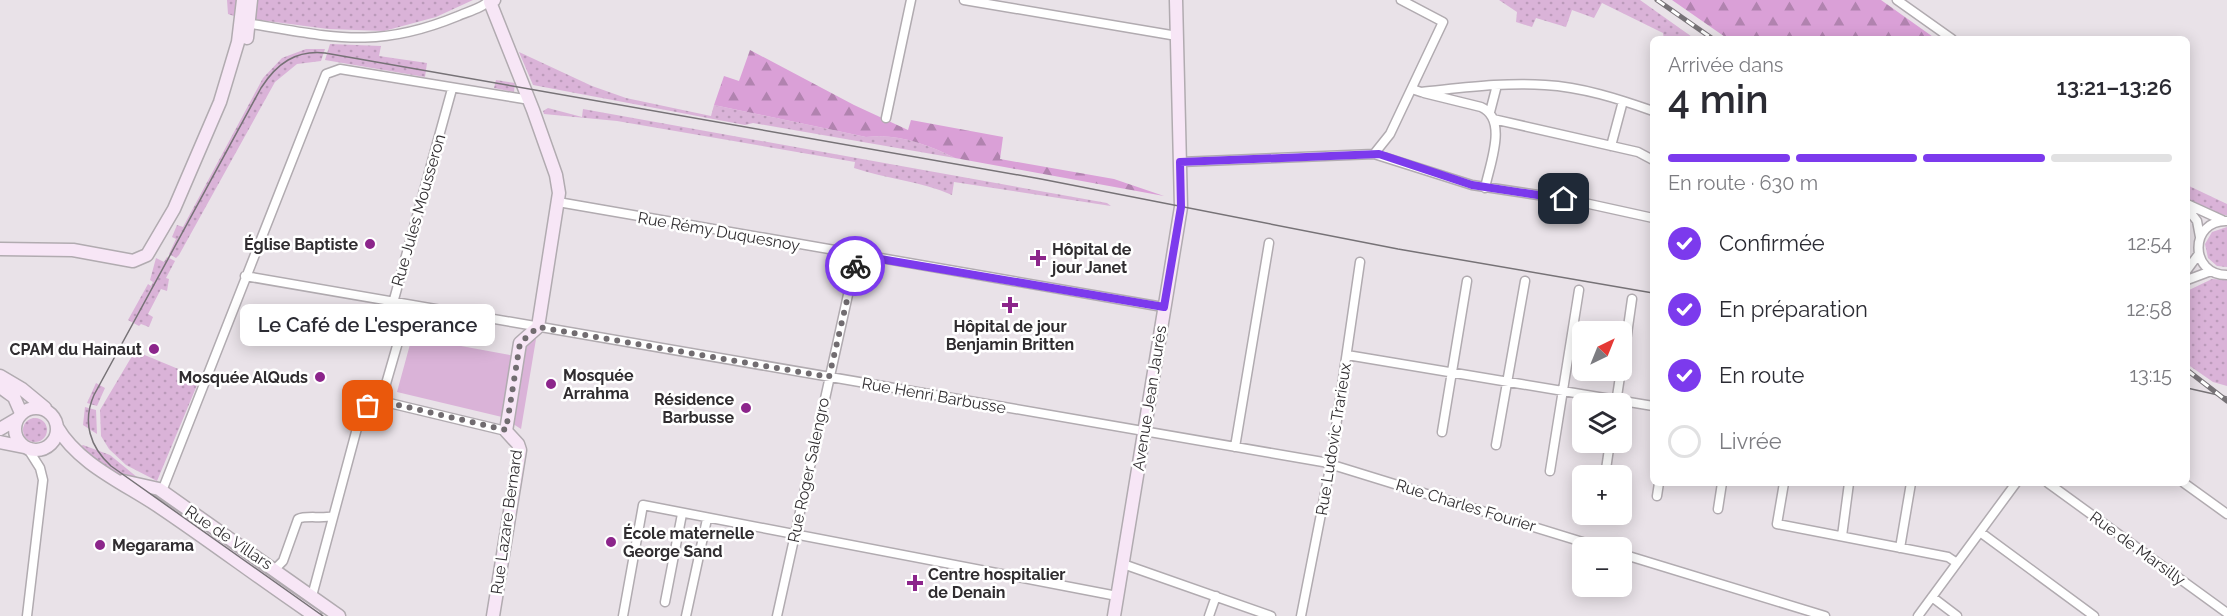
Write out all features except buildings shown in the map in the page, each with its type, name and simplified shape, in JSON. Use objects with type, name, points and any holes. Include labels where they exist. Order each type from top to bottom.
[{"type":"street","points":[[243,0],[246,23]]},
{"type":"street","points":[[0,249],[73,250],[133,261],[144,257],[197,174],[218,126],[251,0]]},
{"type":"street","points":[[886,118],[911,0]]},
{"type":"street","points":[[964,0],[1177,36]]},
{"type":"street","name":"Avenue Jean Jaurès","points":[[1114,616],[1181,207],[1176,0]]},
{"type":"street","points":[[1374,154],[1388,139],[1416,90],[1443,22],[1401,0]]},
{"type":"street","points":[[1897,0],[1948,36]]},
{"type":"street","points":[[246,23],[347,39],[380,39],[424,29],[491,1],[530,100],[559,184],[538,327]]},
{"type":"street","points":[[162,491],[321,82],[329,72],[340,69],[530,100]]},
{"type":"street","points":[[1416,90],[1497,85],[1553,86],[1623,101],[1650,110]]},
{"type":"street","points":[[1485,188],[1496,129],[1492,116],[1497,85]]},
{"type":"street","name":"Rue Jules Mousseron","points":[[381,401],[403,325],[393,303],[452,89]]},
{"type":"street","points":[[1416,90],[1481,107],[1492,116],[1642,154],[1650,158]]},
{"type":"street","points":[[1611,146],[1623,101]]},
{"type":"street","points":[[1180,162],[1374,154],[1485,188],[1571,200],[1650,217]]},
{"type":"street","name":"Rue Rémy Duquesnoy","points":[[558,202],[1164,307]]},
{"type":"street","points":[[2190,207],[2226,221]]},
{"type":"street","points":[[2190,211],[2196,221],[2200,237],[2198,255],[2190,266]]},
{"type":"street","points":[[2200,237],[2210,225],[2226,221]]},
{"type":"street","points":[[0,241],[73,242],[131,253],[141,251],[154,242]]},
{"type":"street","points":[[1235,447],[1269,243]]},
{"type":"street","name":"Rue Roger Salengro","points":[[777,616],[857,255]]},
{"type":"street","points":[[2198,255],[2211,272]]},
{"type":"street","name":"Rue Ludovic Trarieux","points":[[1301,616],[1330,464],[1360,262]]},
{"type":"street","points":[[2190,279],[2211,272],[2227,275]]},
{"type":"street","name":"Rue Henri Barbusse","points":[[245,276],[1330,464]]},
{"type":"street","points":[[1442,432],[1467,280]]},
{"type":"street","points":[[1496,445],[1525,281]]},
{"type":"street","points":[[1550,471],[1579,290]]},
{"type":"street","points":[[1629,321],[1632,299]]},
{"type":"street","name":"Rue Lazare Bernard","points":[[493,616],[520,450],[518,444],[506,430],[520,343],[538,327]]},
{"type":"street","points":[[1347,355],[1573,393]]},
{"type":"street","points":[[0,376],[22,389],[48,411],[57,427],[52,443],[41,450],[0,442]]},
{"type":"street","points":[[0,387],[16,399],[19,416],[15,433],[42,470],[43,485],[27,616]]},
{"type":"street","points":[[312,596],[361,414],[368,406],[381,401],[506,430]]},
{"type":"street","points":[[1632,404],[1650,406]]},
{"type":"street","points":[[0,429],[34,408],[48,411]]},
{"type":"street","name":"Rue de Villars","points":[[57,427],[76,450],[111,476],[315,616]]},
{"type":"street","name":"Rue de Villars","points":[[52,443],[76,450]]},
{"type":"street","name":"Rue Charles Fourier","points":[[1330,464],[1572,539]]},
{"type":"street","name":"Rue de Villars","points":[[111,476],[162,491],[339,616]]},
{"type":"street","points":[[1657,496],[1659,486]]},
{"type":"street","points":[[1718,509],[1722,486]]},
{"type":"street","points":[[1784,486],[1778,524],[1948,557],[1957,562]]},
{"type":"street","points":[[1842,536],[1849,486]]},
{"type":"street","points":[[1900,548],[1910,486]]},
{"type":"street","points":[[1918,616],[2014,486]]},
{"type":"street","name":"Rue de Marsilly","points":[[2052,486],[2227,613]]},
{"type":"street","points":[[2188,486],[2227,514]]},
{"type":"street","points":[[623,616],[643,505],[1117,596]]},
{"type":"street","points":[[665,602],[682,514]]},
{"type":"street","points":[[275,569],[283,561],[298,519],[303,516],[322,519],[333,516]]},
{"type":"street","points":[[686,616],[707,519]]},
{"type":"street","points":[[1980,532],[2094,616]]},
{"type":"street","points":[[1632,557],[1825,616]]},
{"type":"street","points":[[1123,564],[1271,616]]},
{"type":"street","points":[[1209,616],[1216,596]]},
{"type":"street","points":[[1932,597],[1957,616]]},
{"type":"shaded area","points":[[227,0],[473,0],[436,17],[384,31],[328,29],[237,17],[228,14]]},
{"type":"shaded area","points":[[1499,0],[1640,0],[1691,36],[1664,36],[1663,33],[1602,3],[1594,18],[1572,10],[1566,27],[1536,18],[1532,27],[1516,22],[1517,12]]},
{"type":"shaded area","points":[[330,44],[381,46],[379,56],[427,63],[425,77],[325,60]]},
{"type":"shaded area","points":[[306,49],[325,49],[321,61],[297,64],[275,82],[179,255],[176,258],[169,254],[176,239],[172,237],[177,225],[183,227],[263,78],[282,58]]},
{"type":"shaded area","points":[[519,52],[592,86],[626,98],[711,116],[714,105],[866,137],[900,138],[934,148],[955,158],[753,123],[745,125],[533,85]]},
{"type":"shaded area","points":[[496,80],[515,83],[514,92],[494,88]]},
{"type":"shaded area","points":[[548,108],[582,117],[583,109],[1107,203],[1111,206],[954,182],[952,195],[928,186],[854,168],[855,162],[617,121],[544,114],[543,111]]},
{"type":"shaded area","points":[[2190,186],[2227,204],[2227,215],[2190,214]]},
{"type":"shaded area","points":[[2227,227],[2227,267],[2217,266],[2208,258],[2205,244],[2212,232]]},
{"type":"shaded area","points":[[167,257],[175,261],[166,278],[169,279],[167,291],[161,289],[148,314],[153,317],[149,327],[141,324],[139,326],[128,320],[148,284],[151,286],[153,282],[150,280],[156,258],[164,262]]},
{"type":"shaded area","points":[[2212,279],[2227,280],[2227,386],[2213,382],[2190,366],[2190,290]]},
{"type":"shaded area","points":[[412,337],[515,356],[527,341],[536,339],[521,429],[502,417],[397,392]]},
{"type":"shaded area","points":[[135,351],[200,378],[157,481],[126,465],[109,449],[101,436],[100,410]]},
{"type":"shaded area","points":[[96,383],[105,388],[97,406],[87,403]]},
{"type":"shaded area","points":[[85,407],[96,410],[97,434],[83,425]]},
{"type":"shaded area","points":[[35,418],[43,422],[47,430],[43,438],[35,442],[27,438],[23,430],[27,422]]},
{"type":"shaded area","points":[[83,445],[110,455],[143,482],[117,474],[79,447]]},
{"type":"shaded area","points":[[136,487],[151,490],[278,577],[272,584]]},
{"type":"green space","points":[[1672,0],[1881,0],[1932,36],[1724,36]]},
{"type":"green space","points":[[750,50],[854,105],[908,130],[911,120],[1003,137],[1000,159],[1114,179],[1164,196],[955,158],[923,144],[900,138],[866,137],[714,105],[724,76],[739,81]]},
{"type":"tram line","points":[[323,616],[111,466],[93,442],[89,424],[90,405],[94,395],[261,88],[281,65],[296,56],[325,53],[1041,179],[1398,249],[1650,292]]},
{"type":"tram line","points":[[2190,389],[2227,397]]},
{"type":"railway","points":[[1657,0],[1709,36]]},
{"type":"railway","points":[[2190,372],[2227,401]]},
{"type":"way so far","points":[[368,406],[381,401],[506,430],[520,343],[538,327],[829,377],[855,266]]},
{"type":"place","name":"Église Baptiste","points":[[370,244]]},
{"type":"place","name":"Hôpital de jour Janet","points":[[1038,258]]},
{"type":"place","name":"Hôpital de jour Benjamin Britten","points":[[1010,305]]},
{"type":"place","name":"CPAM du Hainaut","points":[[154,349]]},
{"type":"place","name":"Mosquée AlQuds","points":[[320,377]]},
{"type":"place","name":"Mosquée Arrahma","points":[[551,384]]},
{"type":"place","name":"Le Café de L'esperance","points":[[368,406]]},
{"type":"place","name":"Résidence Barbusse","points":[[746,408]]},
{"type":"place","name":"École maternelle George Sand","points":[[611,542]]},
{"type":"place","name":"Megarama","points":[[100,545]]},
{"type":"place","name":"Centre hospitalier de Denain","points":[[915,583]]},
{"type":"route","points":[[855,266],[857,255],[1164,307],[1181,207],[1180,162],[1379,154],[1472,185],[1564,199]]}]
